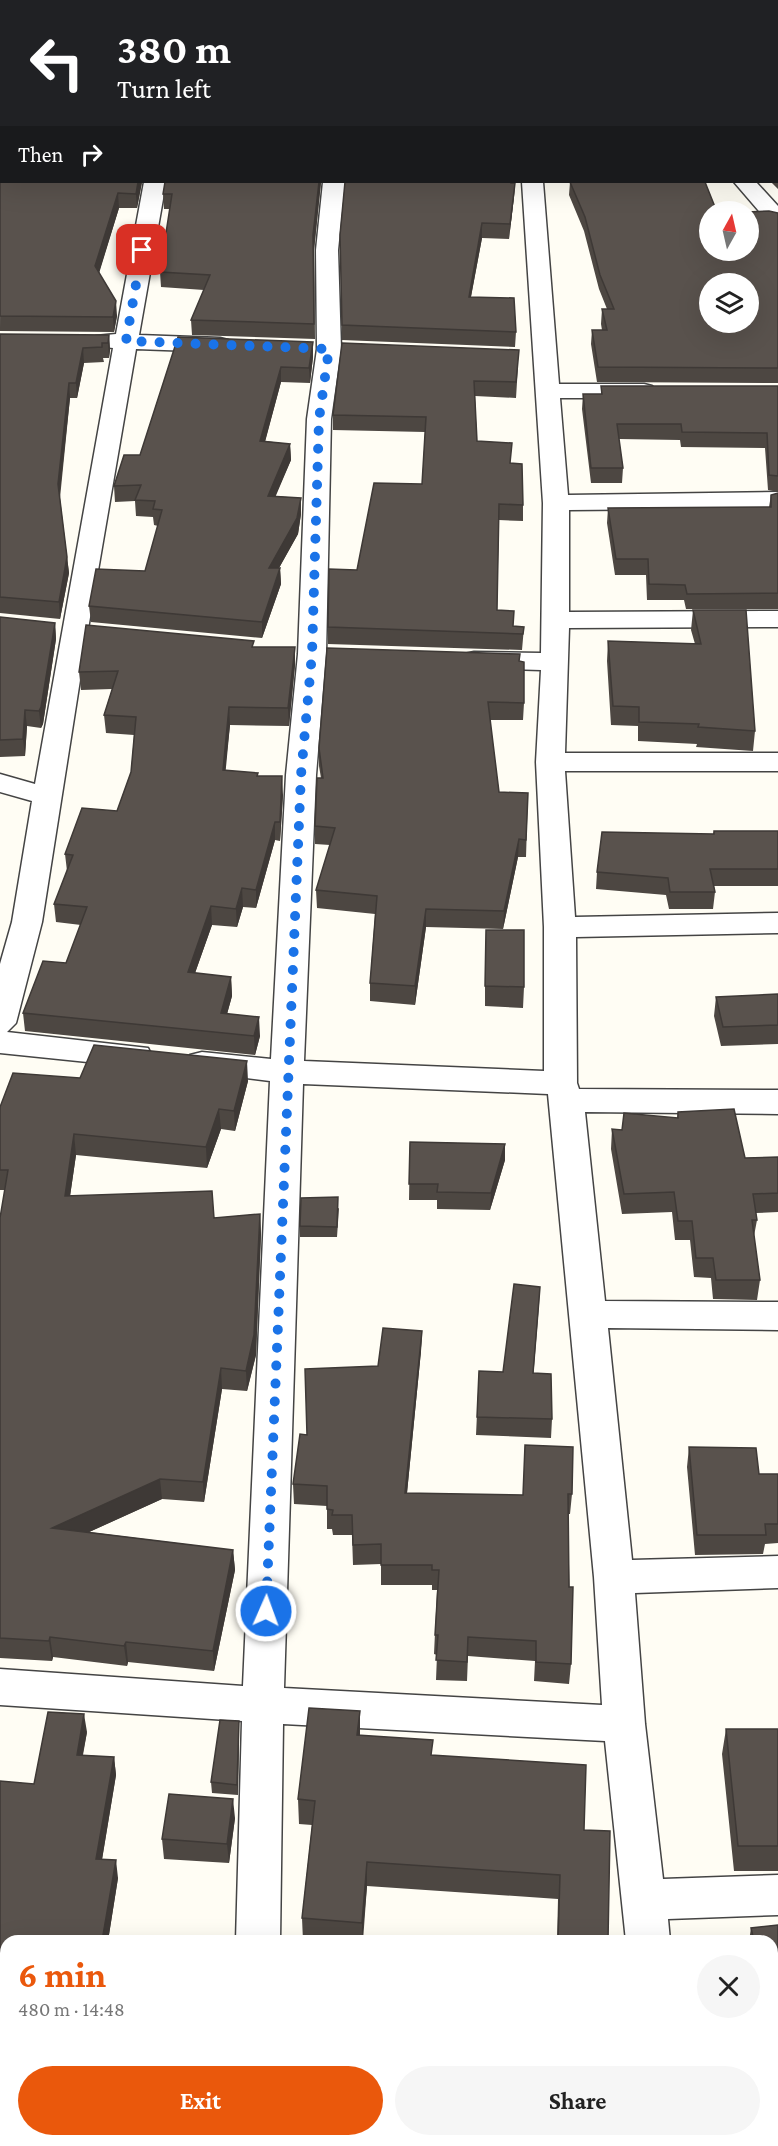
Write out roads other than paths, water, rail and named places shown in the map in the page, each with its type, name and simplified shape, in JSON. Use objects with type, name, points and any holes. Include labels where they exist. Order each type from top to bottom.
[{"type":"street","points":[[0,1023],[27,922],[45,796],[86,630],[126,341],[155,183]]},
{"type":"street","points":[[258,1935],[263,1705],[287,1072],[301,775],[312,654],[319,419],[330,349],[327,250],[334,183]]},
{"type":"street","points":[[532,183],[533,357],[547,391],[556,503],[556,620],[550,762],[560,927],[564,1091],[614,1577],[624,1724],[646,1921],[778,1895]]},
{"type":"street","points":[[746,183],[778,219]]},
{"type":"street","points":[[79,341],[239,346]]},
{"type":"street","points":[[547,391],[661,392]]},
{"type":"street","points":[[556,503],[778,500]]},
{"type":"street","points":[[556,620],[778,619]]},
{"type":"street","points":[[45,626],[86,630]]},
{"type":"street","points":[[451,659],[555,662]]},
{"type":"street","points":[[550,762],[778,762]]},
{"type":"street","points":[[0,783],[45,796]]},
{"type":"street","points":[[560,927],[778,922]]},
{"type":"street","points":[[0,1042],[287,1072],[564,1091],[778,1102]]},
{"type":"street","points":[[588,1314],[778,1316]]},
{"type":"street","points":[[614,1577],[778,1572]]},
{"type":"street","points":[[0,1687],[263,1705],[624,1724]]}]
